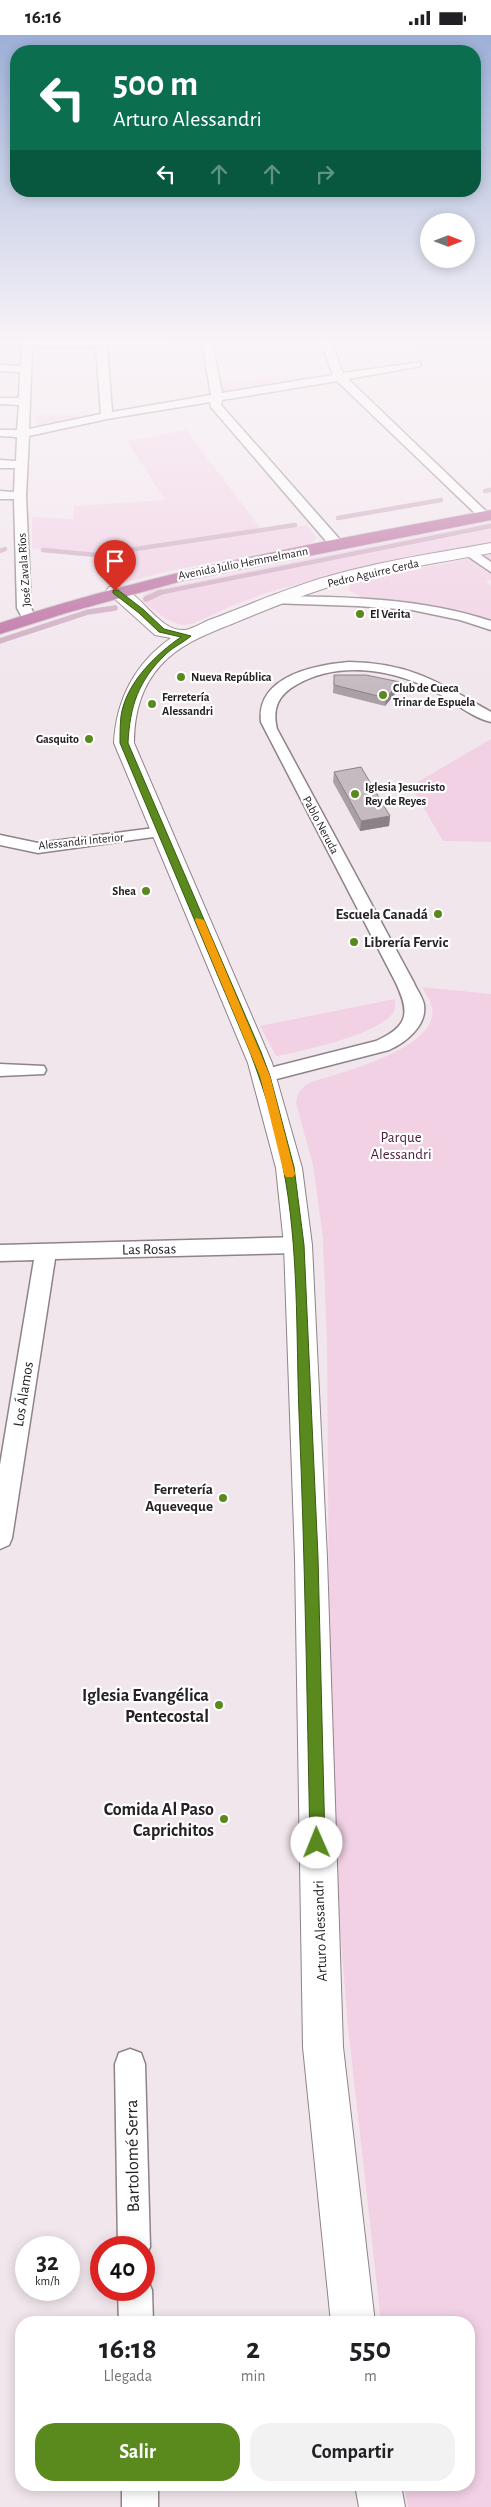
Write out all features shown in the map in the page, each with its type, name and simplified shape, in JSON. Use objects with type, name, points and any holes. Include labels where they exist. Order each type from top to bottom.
[{"type":"highway","name":"Avenida Julio Hemmelmann","points":[[0,629],[115,591],[180,576],[488,515]]},
{"type":"street","name":"José Zavala Ríos","points":[[22,457],[20,496],[24,608],[29,618]]},
{"type":"street","points":[[261,457],[337,545]]},
{"type":"street","points":[[426,457],[488,515]]},
{"type":"street","points":[[0,464],[21,465]]},
{"type":"street","points":[[0,495],[20,496]]},
{"type":"street","name":"Pedro Aguirre Cerda","points":[[276,600],[347,577],[491,548]]},
{"type":"street","points":[[471,552],[491,568]]},
{"type":"street","name":"Arturo Alessandri","points":[[320,586],[343,601]]},
{"type":"street","points":[[115,591],[142,612],[162,642]]},
{"type":"street","name":"Arturo Alessandri","points":[[352,2316],[323,2047],[311,1557],[298,1245],[289,1167],[265,1076],[124,743],[123,729],[130,700],[162,642],[187,636],[276,600],[343,601],[425,608],[491,626]]},
{"type":"street","name":"Pablo Neruda","points":[[265,1076],[387,1043],[409,1027],[415,1012],[415,1004],[405,983],[270,729],[267,714],[272,699],[290,682],[319,671],[347,667],[376,667],[417,677],[491,718]]},
{"type":"street","name":"Alessandri Interior","points":[[0,840],[38,848],[162,832]]},
{"type":"street","points":[[0,1070],[37,1070]]},
{"type":"street","name":"Las Rosas","points":[[0,1253],[298,1245]]},
{"type":"street","name":"Los Álamos","points":[[0,1538],[46,1251]]},
{"type":"street","name":"Bartolomé Serra","points":[[130,2064],[134,2236]]},
{"type":"street","points":[[135,2301],[136,2316]]},
{"type":"street","points":[[140,2491],[140,2507]]},
{"type":"street","points":[[379,2491],[382,2507]]},
{"type":"green space","points":[[138,457],[207,457],[261,529],[95,553],[32,548],[32,517],[73,519],[74,506],[165,500]]},
{"type":"green space","points":[[491,522],[491,542],[336,574],[272,591],[231,606],[192,624],[181,625],[166,619],[142,601],[143,595],[152,590]]},
{"type":"green space","points":[[307,525],[316,538],[307,544],[169,571],[119,584],[105,573],[98,561],[98,557]]},
{"type":"green space","points":[[491,554],[491,580],[486,581],[491,586],[491,620],[419,604],[361,597],[349,590],[350,584],[360,580]]},
{"type":"green space","points":[[491,739],[491,842],[443,841],[411,786]]},
{"type":"green space","name":"Parque Alessandri","points":[[422,987],[491,994],[491,2507],[408,2507],[405,2491],[475,2491],[475,2316],[380,2316],[348,2027],[337,1890],[329,1612],[327,1343],[323,1238],[313,1165],[296,1103],[300,1090],[311,1082],[385,1057],[405,1047],[421,1035],[430,1022],[432,1008]]},
{"type":"green space","points":[[395,999],[395,1009],[392,1014],[384,1022],[371,1029],[338,1041],[288,1054],[276,1056],[260,1026]]},
{"type":"building","points":[[334,675],[366,675],[400,682],[386,698],[334,685]]},
{"type":"building","points":[[361,767],[390,816],[361,821],[334,772]]},
{"type":"waterway","points":[[485,491],[491,490]]},
{"type":"waterway","points":[[338,518],[441,500]]},
{"type":"waterway","points":[[43,550],[96,555],[295,525]]},
{"type":"waterway","points":[[160,593],[491,526]]},
{"type":"waterway","points":[[0,551],[5,549]]},
{"type":"waterway","points":[[146,599],[160,593]]},
{"type":"waterway","points":[[0,641],[88,612],[115,608]]},
{"type":"slow traffic","points":[[199,920],[265,1076],[289,1167],[289,1174]]},
{"type":"place","name":"El Verita","points":[[360,614]]},
{"type":"place","name":"Nueva República","points":[[181,677]]},
{"type":"place","name":"Club de Cueca Trinar de Espuela","points":[[383,695]]},
{"type":"place","name":"Ferretería Alessandri","points":[[152,704]]},
{"type":"place","name":"Gasquito","points":[[89,739]]},
{"type":"place","name":"Iglesia Jesucristo Rey de Reyes","points":[[355,794]]},
{"type":"place","name":"Shea","points":[[146,891]]},
{"type":"place","name":"Escuela Canadá","points":[[438,914]]},
{"type":"place","name":"Librería Fervic","points":[[354,942]]},
{"type":"place","name":"Ferretería Aqueveque","points":[[223,1498]]},
{"type":"place","name":"Iglesia Evangélica Pentecostal","points":[[219,1705]]},
{"type":"place","name":"Comida Al Paso Caprichitos","points":[[224,1819]]},
{"type":"route","points":[[115,591],[142,612],[161,631],[187,636],[163,653],[144,674],[136,687],[125,714],[124,743],[256,1052],[265,1076],[289,1167],[298,1245],[311,1557],[317,1843]]}]
